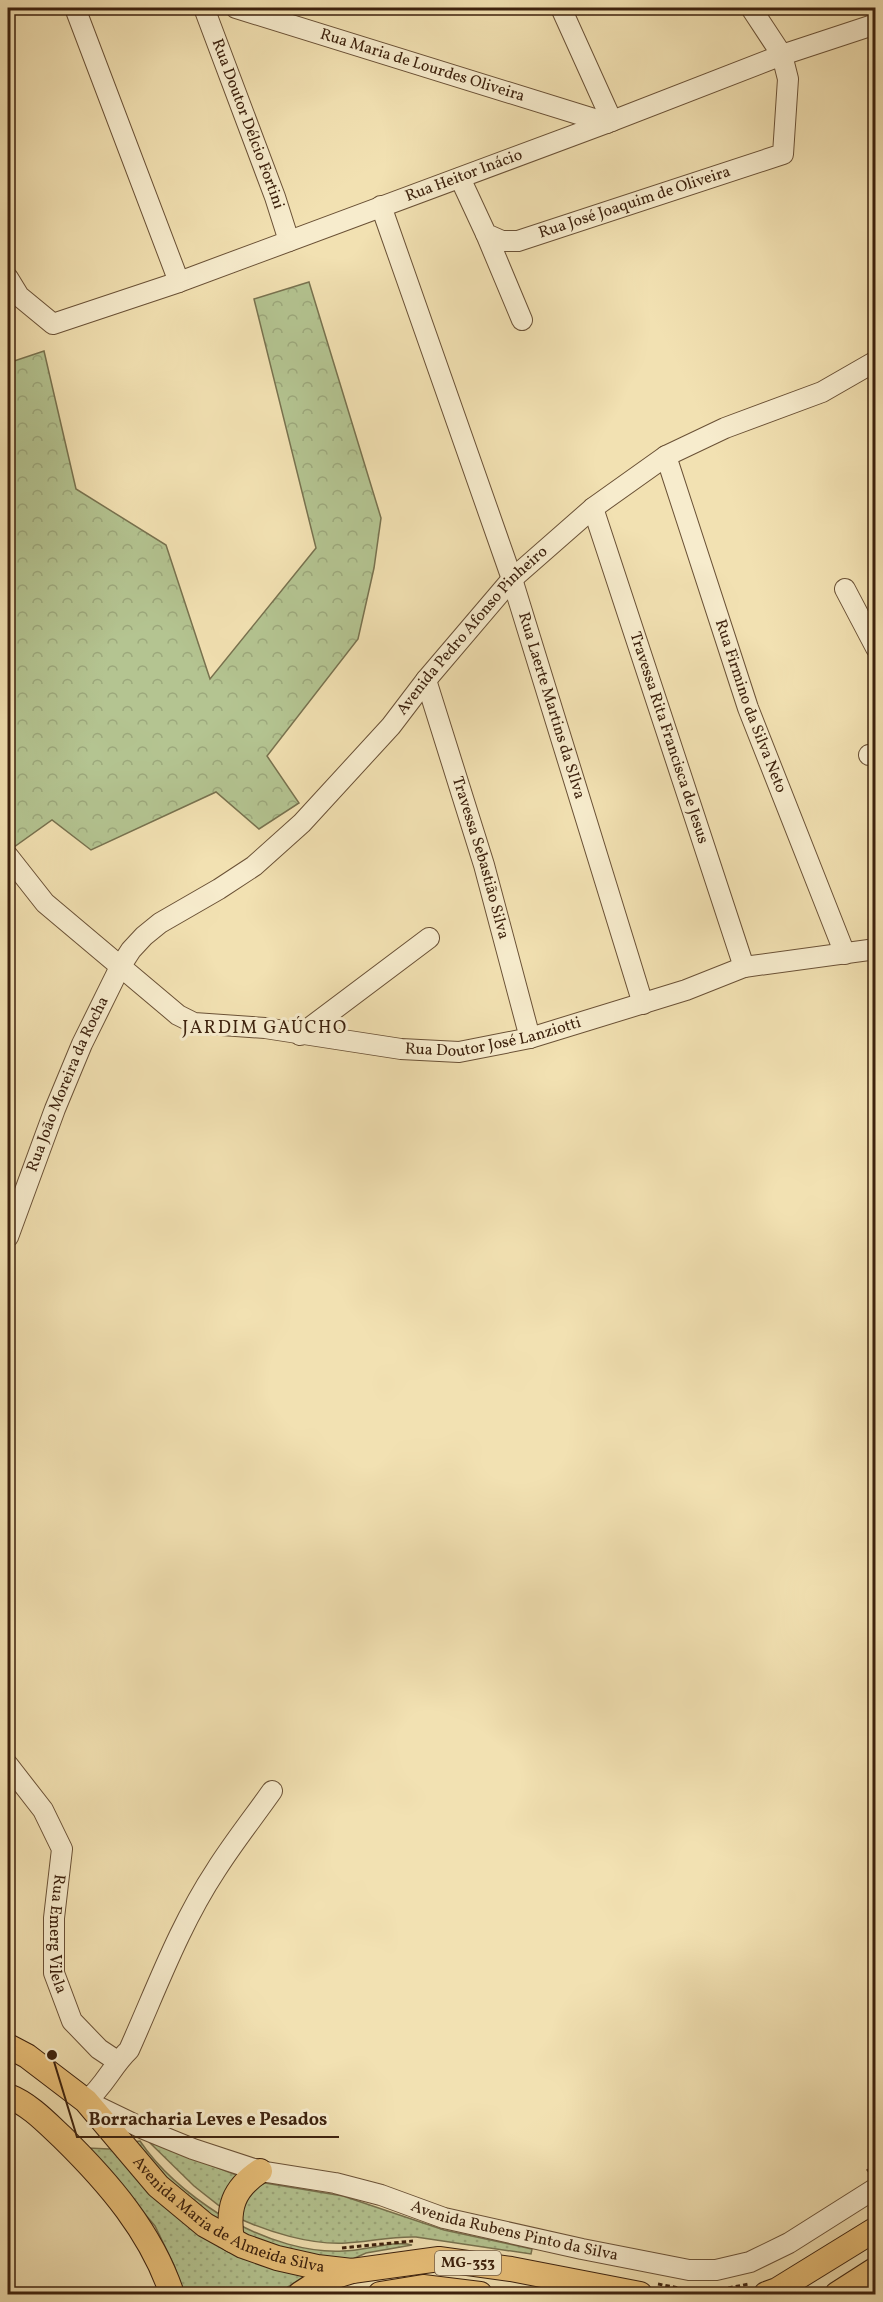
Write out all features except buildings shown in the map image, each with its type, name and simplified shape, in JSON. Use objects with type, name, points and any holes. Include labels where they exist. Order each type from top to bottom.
[{"type":"main road","name":"Avenida Maria de Almeida Silva","points":[[8,2046],[27,2056],[86,2101],[158,2186],[205,2225],[232,2241],[277,2258],[317,2267],[352,2271]]},
{"type":"main road","points":[[8,2086],[59,2117],[79,2137],[93,2142],[114,2136]]},
{"type":"main road","points":[[8,2096],[32,2110],[51,2127],[119,2198],[152,2246],[164,2270],[172,2295]]},
{"type":"main road","points":[[232,2241],[229,2224],[231,2206],[249,2178],[260,2170]]},
{"type":"main road","points":[[766,2295],[876,2229]]},
{"type":"main road","name":"MG-353","points":[[300,2295],[321,2282],[352,2271],[439,2259],[511,2269],[640,2295]]},
{"type":"main road","points":[[837,2295],[876,2269]]},
{"type":"main road","name":"MG-353","points":[[380,2295],[423,2287],[480,2295]]},
{"type":"street","points":[[75,8],[179,282]]},
{"type":"street","name":"Rua Doutor Délcio Fortini","points":[[204,8],[275,197],[289,241]]},
{"type":"street","name":"Rua Maria de Lourdes Oliveira","points":[[236,8],[609,122]]},
{"type":"street","points":[[561,8],[609,122]]},
{"type":"street","points":[[751,8],[782,55]]},
{"type":"street","name":"Rua Heitor Inácio","points":[[13,298],[53,324],[179,282],[782,55],[876,24]]},
{"type":"street","name":"Rua José Joaquim de Oliveira","points":[[486,234],[502,241],[518,241],[783,154],[788,79],[782,55]]},
{"type":"street","points":[[460,178],[522,320]]},
{"type":"street","name":"Rua Laerte Martins da SIlva","points":[[381,206],[512,579],[643,1004]]},
{"type":"street","points":[[8,278],[13,298]]},
{"type":"street","name":"Avenida Pedro Afonso Pinheiro","points":[[120,967],[131,950],[160,923],[254,866],[302,823],[391,726],[426,680],[512,579],[593,508],[666,456],[725,428],[822,392],[876,361]]},
{"type":"street","name":"Rua Firmino da Silva Neto","points":[[666,456],[748,708],[845,954]]},
{"type":"street","name":"Travessa Rita Francisca de Jesus","points":[[593,508],[744,967]]},
{"type":"street","points":[[845,589],[876,648]]},
{"type":"street","name":"Travessa Sebastião Silva","points":[[426,680],[484,865],[530,1038]]},
{"type":"street","name":"Rua Doutor José Lanziotti","points":[[8,856],[45,903],[178,1015],[194,1023],[265,1028],[401,1049],[459,1052],[530,1038],[643,1004],[744,967],[876,950]]},
{"type":"street","points":[[300,1035],[429,938]]},
{"type":"street","name":"Rua João Moreira da Rocha","points":[[9,1229],[59,1098],[82,1044],[120,967]]},
{"type":"street","name":"Rua Emerg Vilela","points":[[8,1765],[43,1810],[62,1849],[54,1918],[54,1973],[72,2021],[99,2049],[117,2061]]},
{"type":"street","points":[[86,2101],[99,2091],[117,2061],[129,2050],[179,1936],[203,1892],[215,1871],[272,1791]]},
{"type":"street","name":"Avenida Rubens Pinto da Silva","points":[[86,2101],[144,2129],[193,2149],[260,2170],[335,2182],[381,2195],[444,2218],[689,2270],[716,2270],[750,2262],[789,2243],[871,2180]]},
{"type":"street","points":[[114,2136],[144,2129]]},
{"type":"path","points":[[871,2180],[876,2165]]},
{"type":"green space","points":[[309,282],[381,518],[374,568],[358,639],[267,756],[299,803],[259,829],[216,792],[91,850],[52,820],[14,847],[8,840],[8,363],[44,351],[76,489],[166,545],[210,679],[316,548],[254,299]]},
{"type":"green space","points":[[140,2141],[177,2183],[222,2216],[220,2222],[197,2213],[131,2142]]},
{"type":"green space","points":[[148,2141],[239,2176],[222,2208],[194,2186]]},
{"type":"green space","points":[[116,2146],[158,2195],[311,2272],[277,2294],[184,2294],[174,2265],[155,2226],[89,2148],[109,2149]]},
{"type":"green space","points":[[265,2183],[343,2196],[444,2230],[532,2249],[531,2254],[416,2237],[332,2243],[289,2236],[236,2217],[245,2196],[253,2188]]},
{"type":"green space","points":[[236,2223],[274,2240],[316,2250],[351,2251],[397,2244],[412,2245],[366,2253],[344,2263],[247,2240]]},
{"type":"place","name":"Borracharia Leves e Pesados","points":[[52,2055]]},
{"type":"district","name":"JARDIM GAÚCHO","points":[[265,1028]]}]
